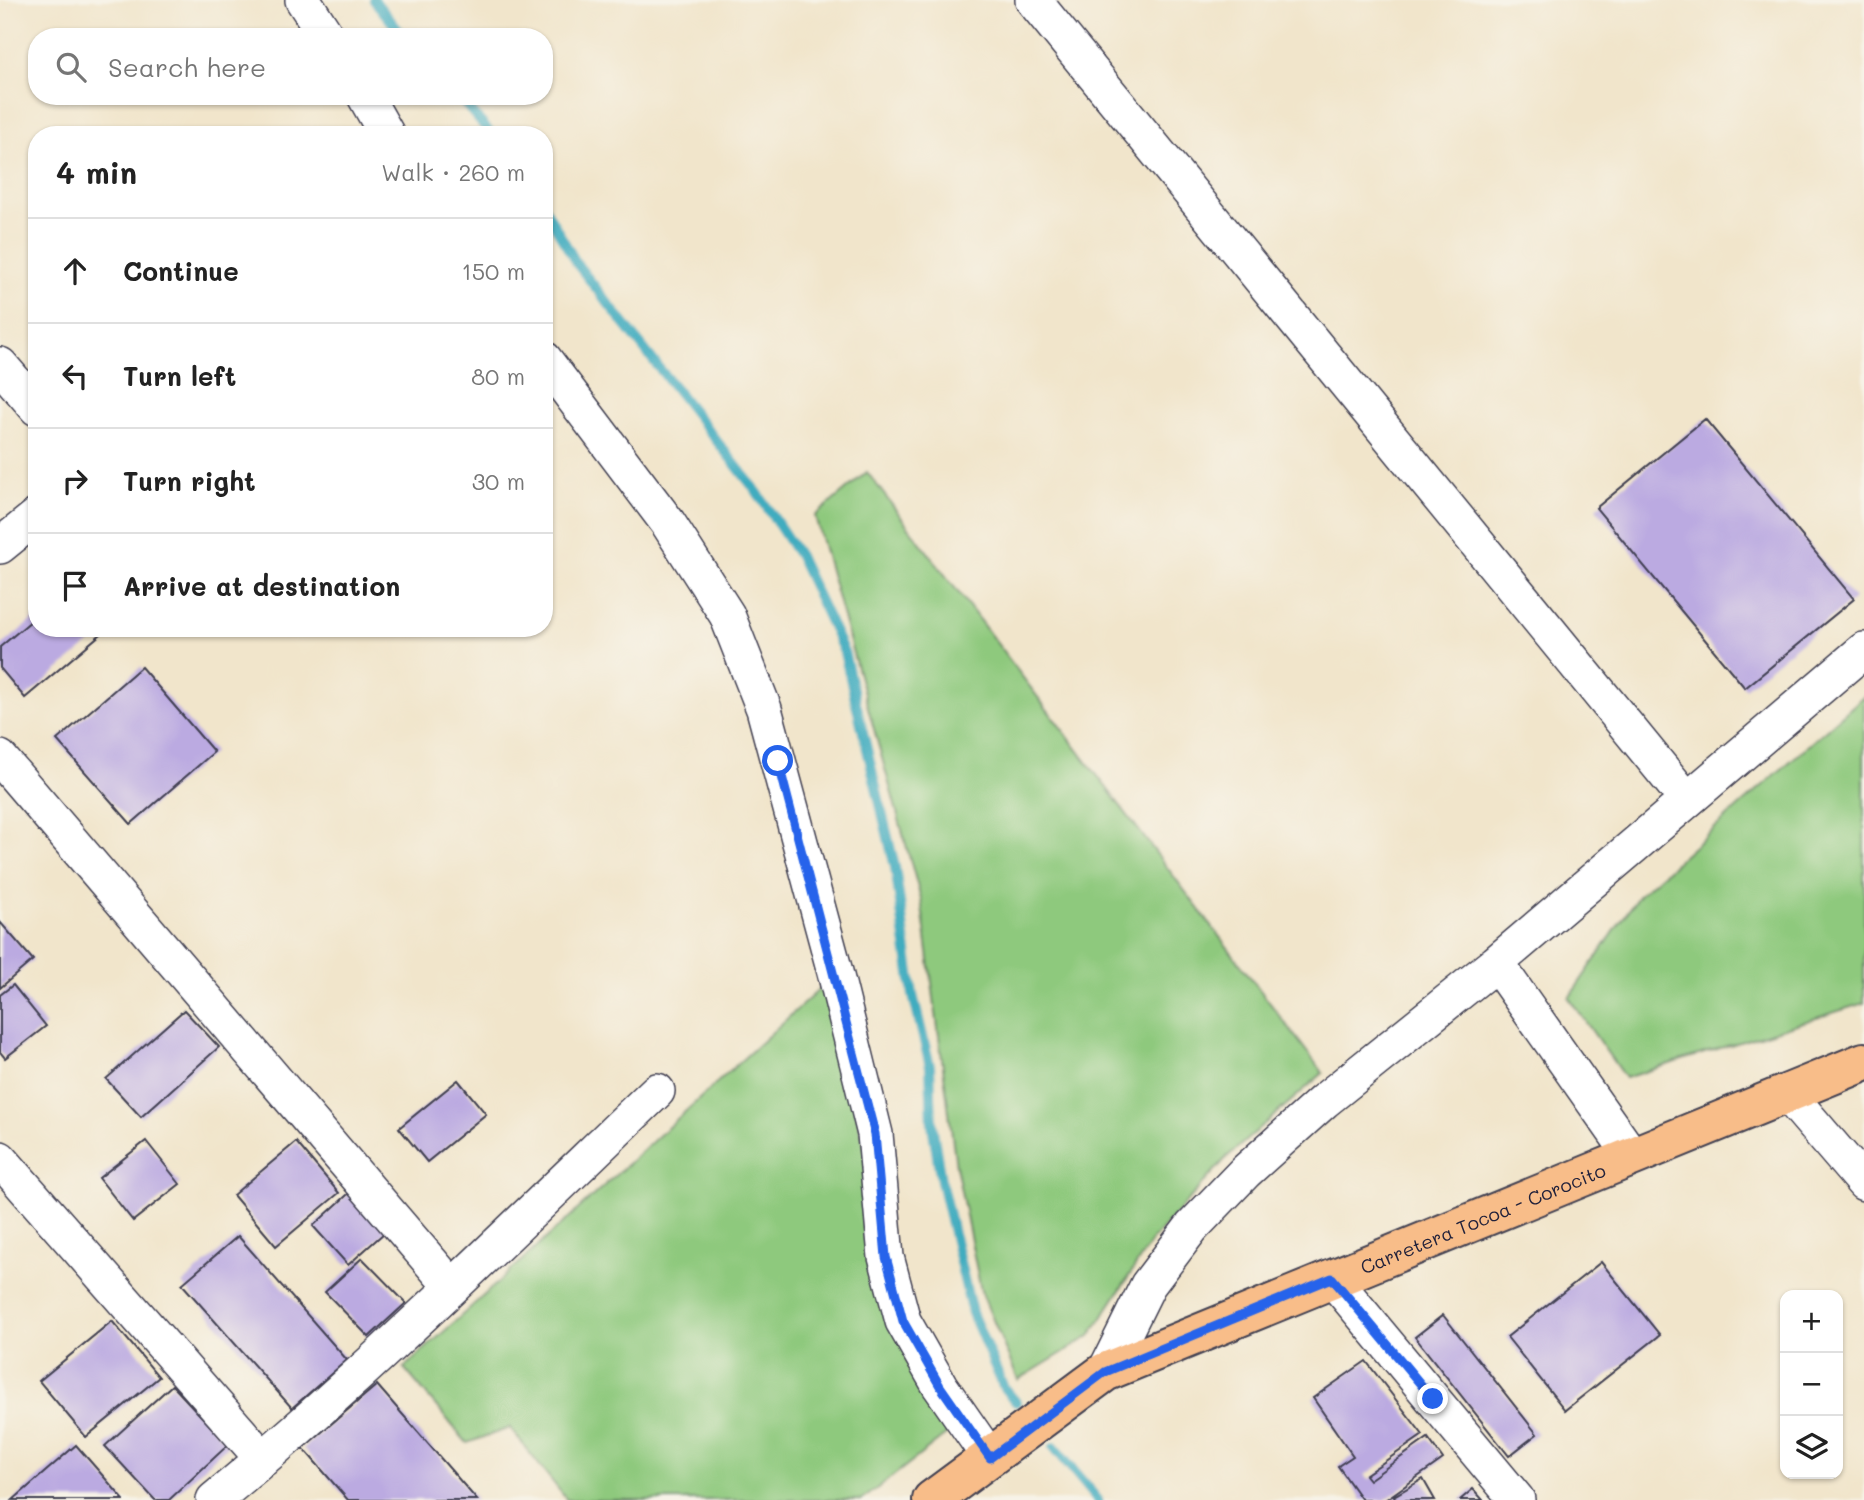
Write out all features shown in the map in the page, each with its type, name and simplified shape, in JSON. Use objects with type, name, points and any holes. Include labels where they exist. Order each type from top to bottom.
[{"type":"main road","name":"Carretera Tocoa - Corocito","points":[[932,1500],[1105,1372],[1864,1062]]},
{"type":"street","points":[[303,0],[321,28]]},
{"type":"street","points":[[1033,0],[1687,800]]},
{"type":"street","points":[[370,105],[382,126]]},
{"type":"street","points":[[0,365],[28,398]]},
{"type":"street","points":[[553,371],[668,523],[727,615],[764,709],[835,972],[875,1134],[886,1257],[903,1321],[940,1386],[990,1458]]},
{"type":"street","points":[[0,546],[28,523]]},
{"type":"street","points":[[1105,1372],[1148,1285],[1210,1209],[1324,1101],[1496,963],[1864,650]]},
{"type":"street","points":[[0,758],[453,1287]]},
{"type":"street","points":[[1496,963],[1632,1156]]},
{"type":"street","points":[[214,1500],[263,1460],[453,1287],[657,1091]]},
{"type":"street","points":[[1786,1092],[1864,1183]]},
{"type":"street","points":[[0,1159],[263,1460]]},
{"type":"street","points":[[1332,1278],[1517,1500]]},
{"type":"green space","points":[[867,472],[1323,1073],[1228,1156],[1153,1239],[1090,1336],[1018,1380],[981,1291],[956,1166],[921,899],[815,516]]},
{"type":"green space","points":[[1864,696],[1864,1003],[1625,1078],[1569,998],[1639,895]]},
{"type":"green space","points":[[824,985],[863,1140],[891,1319],[947,1434],[862,1500],[567,1500],[510,1428],[467,1443],[404,1368]]},
{"type":"building","points":[[1705,419],[1854,599],[1745,688],[1596,508]]},
{"type":"building","points":[[28,624],[28,637],[97,637],[25,698],[0,668],[0,647]]},
{"type":"building","points":[[141,667],[214,752],[131,824],[57,740]]},
{"type":"building","points":[[0,922],[33,960],[0,988]]},
{"type":"building","points":[[13,985],[46,1026],[5,1058],[0,1052],[0,995]]},
{"type":"building","points":[[184,1010],[219,1047],[141,1117],[106,1079]]},
{"type":"building","points":[[458,1080],[486,1114],[427,1162],[399,1128]]},
{"type":"building","points":[[146,1141],[180,1184],[133,1221],[99,1178]]},
{"type":"building","points":[[296,1142],[339,1193],[276,1246],[233,1195]]},
{"type":"building","points":[[357,1186],[393,1225],[348,1265],[313,1226]]},
{"type":"building","points":[[238,1236],[347,1360],[292,1408],[182,1284]]},
{"type":"building","points":[[362,1258],[406,1303],[369,1337],[325,1292]]},
{"type":"building","points":[[1601,1262],[1660,1335],[1565,1410],[1507,1337]]},
{"type":"building","points":[[1443,1315],[1537,1434],[1509,1456],[1415,1337]]},
{"type":"building","points":[[112,1321],[159,1377],[86,1437],[39,1381]]},
{"type":"building","points":[[1366,1361],[1423,1435],[1365,1475],[1369,1480],[1428,1438],[1443,1459],[1385,1500],[1362,1500],[1338,1466],[1353,1456],[1313,1398]]},
{"type":"building","points":[[172,1385],[228,1445],[169,1500],[155,1500],[105,1446]]},
{"type":"building","points":[[377,1385],[477,1500],[348,1500],[303,1448]]},
{"type":"building","points":[[76,1445],[124,1500],[13,1500]]},
{"type":"building","points":[[1423,1479],[1435,1500],[1396,1500],[1394,1496]]},
{"type":"building","points":[[1473,1489],[1483,1500],[1460,1500]]},
{"type":"waterway","points":[[374,0],[397,28]]},
{"type":"waterway","points":[[466,105],[484,126]]},
{"type":"waterway","points":[[553,223],[577,264],[757,492],[799,556],[844,652],[895,867],[913,995],[930,1066],[932,1124],[941,1181],[972,1313],[1004,1388],[1016,1402]]},
{"type":"waterway","points":[[1054,1447],[1098,1500]]},
{"type":"route","points":[[778,761],[875,1134],[886,1257],[903,1321],[940,1386],[990,1458],[1105,1372],[1332,1278],[1433,1399]]}]
